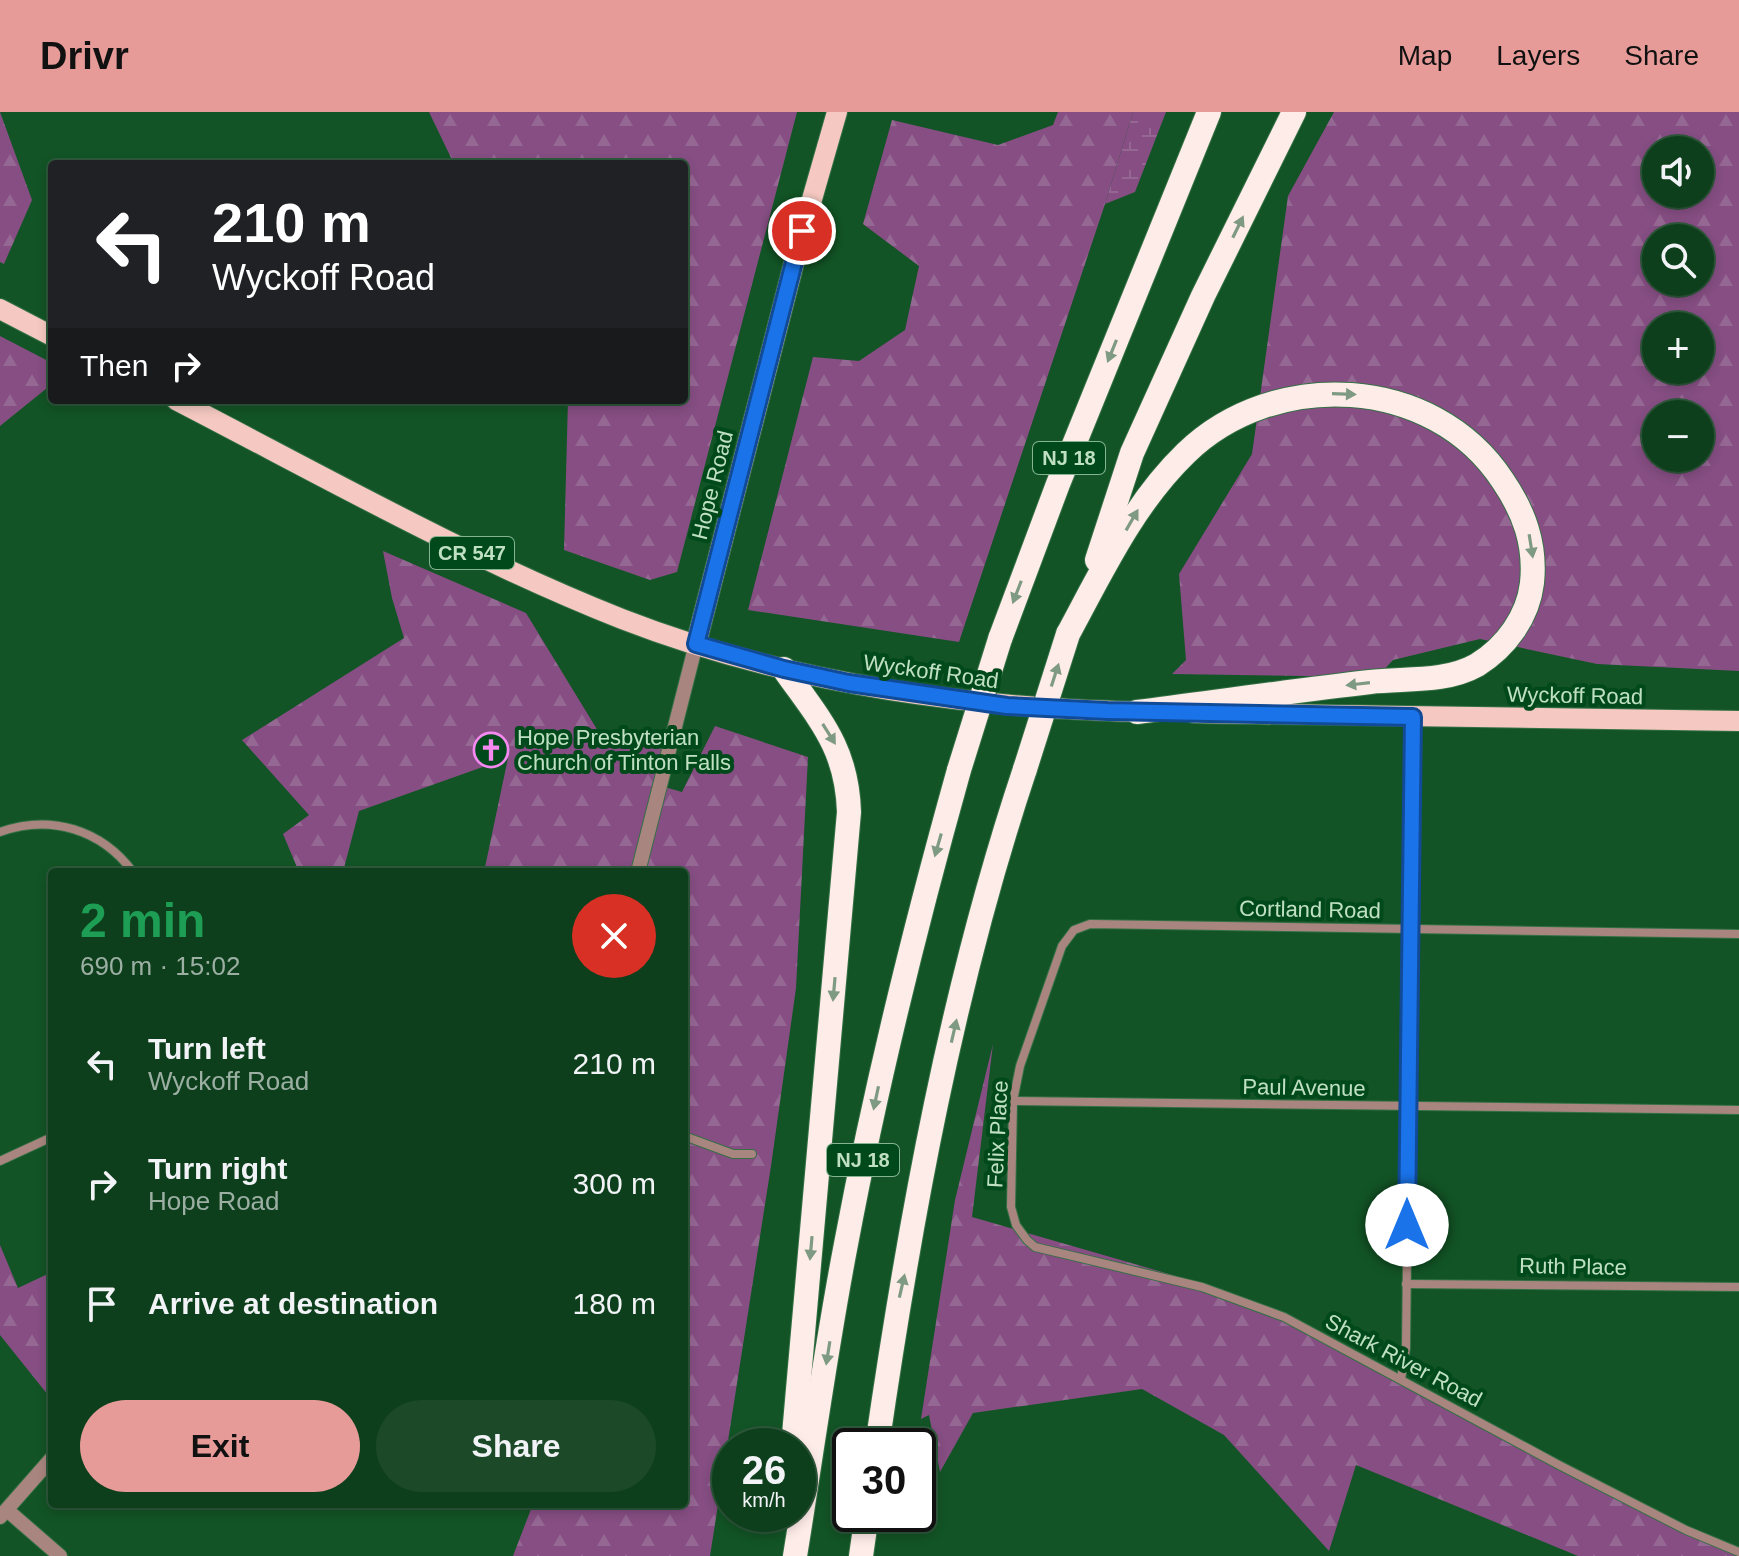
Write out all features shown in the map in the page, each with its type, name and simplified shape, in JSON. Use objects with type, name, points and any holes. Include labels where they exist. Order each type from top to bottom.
[{"type":"highway","name":"NJ 18","points":[[795,1556],[846,1245],[878,1084],[910,949],[959,770],[1000,639],[1058,484],[1209,112]]},
{"type":"highway","name":"NJ 18","points":[[880,1428],[897,1305],[953,1033],[985,906],[1025,769],[1068,634],[1080,612],[1132,453],[1203,296],[1294,112]]},
{"type":"highway","points":[[1080,612],[1138,509],[1154,487],[1207,435],[1228,421],[1280,400],[1306,395],[1353,394],[1397,403],[1426,414],[1474,447],[1515,499],[1527,526],[1532,548],[1529,598],[1516,627],[1505,642],[1474,666],[1438,677],[1374,682],[1137,712]]},
{"type":"highway","points":[[784,669],[840,754],[847,781],[849,812],[795,1428]]},
{"type":"highway","points":[[783,1556],[785,1532]]},
{"type":"highway","points":[[861,1556],[864,1532]]},
{"type":"main road","name":"Hope Road","points":[[696,644],[796,255],[837,112]]},
{"type":"main road","points":[[0,309],[48,334]]},
{"type":"main road","name":"Wyckoff Road","points":[[184,404],[522,577],[624,620],[784,669],[862,685],[1007,706],[1137,712],[1739,721]]},
{"type":"street","name":"Hope Road","points":[[639,868],[696,644]]},
{"type":"street","points":[[1401,1379],[1406,1348],[1413,717]]},
{"type":"street","points":[[0,832],[35,824],[80,831],[106,844],[129,868]]},
{"type":"street","name":"Cortland Road","points":[[1074,930],[1090,924],[1739,934]]},
{"type":"street","name":"Felix Place","points":[[1035,1247],[1016,1225],[1011,1207],[1013,1101],[1020,1066],[1062,946],[1074,930]]},
{"type":"street","name":"Paul Avenue","points":[[1013,1101],[1739,1110]]},
{"type":"street","points":[[688,1137],[733,1154],[752,1154]]},
{"type":"street","points":[[0,1161],[48,1139]]},
{"type":"street","name":"Shark River Road","points":[[1035,1247],[1202,1287],[1249,1302],[1297,1323],[1686,1530],[1739,1552]]},
{"type":"street","name":"Ruth Place","points":[[1406,1284],[1739,1287]]},
{"type":"street","points":[[48,1463],[4,1514],[60,1556]]},
{"type":"green space","points":[[0,112],[32,200],[4,264],[0,262]]},
{"type":"green space","points":[[429,112],[797,112],[677,572],[650,580],[564,550],[568,404],[688,404],[688,160],[452,160]]},
{"type":"green space","points":[[1058,112],[1133,112],[959,642],[748,610],[813,357],[859,361],[905,330],[919,266],[863,224],[892,120],[998,145],[1053,125]]},
{"type":"green space","points":[[1133,112],[1166,112],[1135,192],[1105,204]]},
{"type":"green space","points":[[1334,112],[1739,112],[1739,671],[1597,664],[1480,639],[1393,660],[1377,677],[1172,674],[1186,660],[1179,574],[1252,454],[1288,196]]},
{"type":"green space","points":[[0,336],[48,361],[48,387],[0,426]]},
{"type":"green space","points":[[383,551],[526,613],[598,731],[669,742],[661,786],[682,792],[715,726],[808,757],[796,988],[730,1428],[712,1428],[714,1532],[710,1556],[513,1556],[531,1508],[688,1508],[688,868],[485,868],[508,758],[359,811],[344,868],[297,868],[283,834],[309,815],[242,740],[404,638]]},
{"type":"green space","points":[[993,1044],[972,1217],[1221,1289],[1739,1556],[1578,1556],[1356,1465],[1329,1551],[1224,1435],[1142,1389],[973,1413],[940,1472],[936,1428],[932,1428],[929,1415],[921,1419],[955,1200]]},
{"type":"green space","points":[[0,1245],[18,1288],[48,1274],[48,1395],[0,1335]]},
{"type":"place","name":"Hope Presbyterian Church of Tinton Falls","points":[[491,750]]},
{"type":"route","points":[[802,231],[696,644],[784,669],[849,683],[1007,706],[1413,717],[1407,1225]]}]
